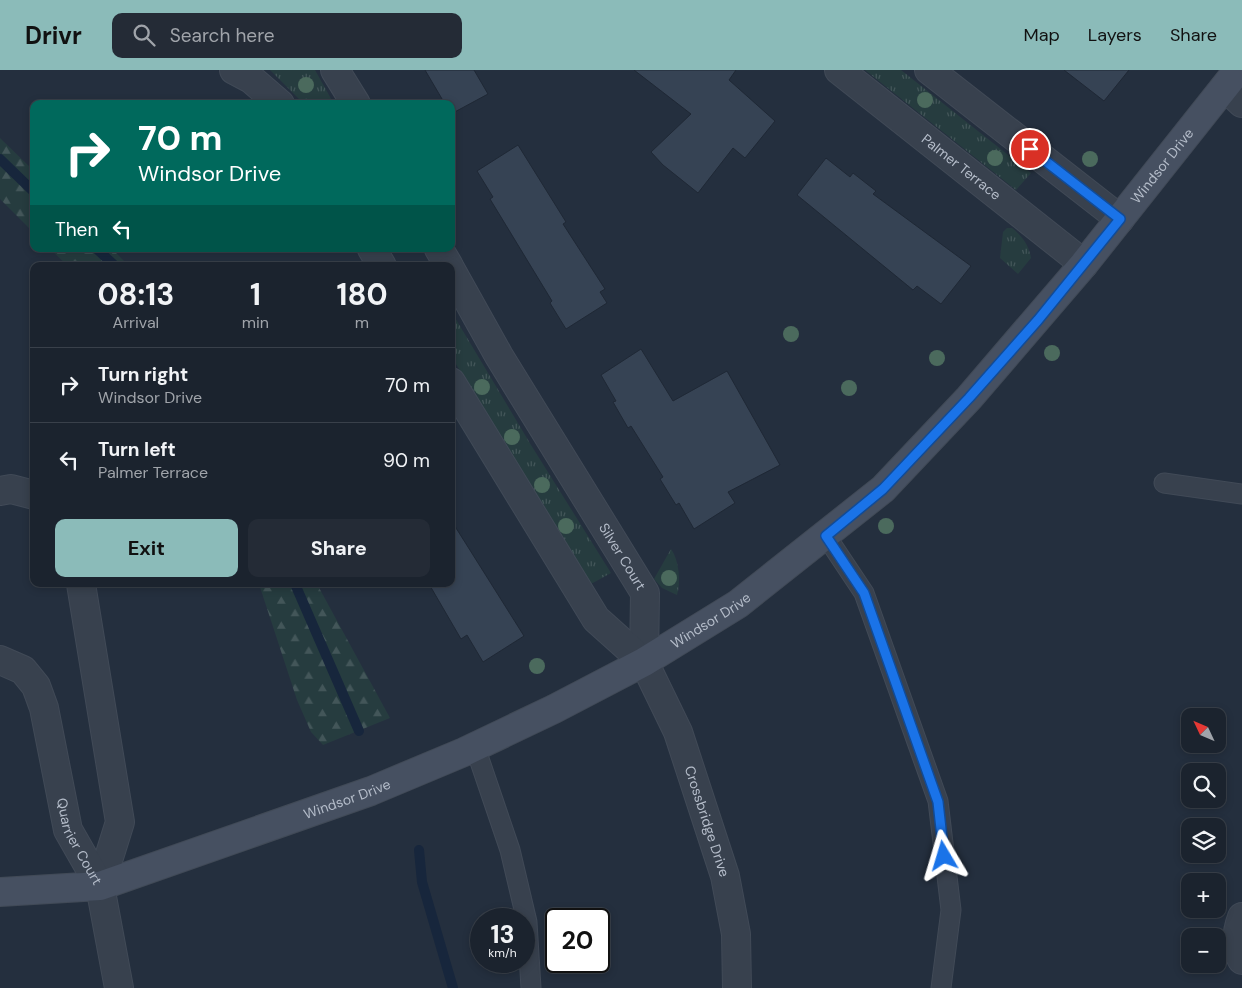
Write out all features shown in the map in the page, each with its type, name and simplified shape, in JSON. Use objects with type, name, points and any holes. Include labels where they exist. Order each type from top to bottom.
[{"type":"street","points":[[234,70],[251,79],[275,100]]},
{"type":"street","points":[[335,70],[354,100]]},
{"type":"street","name":"Palmer Terrace","points":[[839,70],[1084,264]]},
{"type":"street","points":[[929,70],[1120,219]]},
{"type":"street","name":"Windsor Drive","points":[[0,892],[100,886],[372,791],[475,747],[554,709],[644,662],[738,604],[883,489],[910,461],[969,398],[1120,219],[1235,87]]},
{"type":"street","name":"Silver Court","points":[[455,277],[500,356],[645,593],[644,662]]},
{"type":"street","points":[[455,389],[596,619],[644,662]]},
{"type":"street","points":[[0,491],[11,489],[30,494]]},
{"type":"street","name":"Quarrier Court","points":[[81,587],[120,822],[100,886]]},
{"type":"street","name":"Quarrier Court","points":[[0,660],[24,670],[36,686],[44,708],[68,830],[100,886]]},
{"type":"street","name":"Crossbridge Drive","points":[[644,662],[678,732],[725,876],[736,934],[737,988]]},
{"type":"street","points":[[100,886],[119,988]]},
{"type":"street","points":[[1242,917],[1236,933],[1239,956],[1242,960]]},
{"type":"lane","points":[[1164,483],[1242,494]]},
{"type":"lane","points":[[826,536],[864,593],[938,802],[951,910],[942,988]]},
{"type":"lane","points":[[475,747],[510,850],[527,922],[531,988]]},
{"type":"green space","points":[[270,70],[315,70],[332,100],[300,100]]},
{"type":"green space","points":[[865,70],[901,70],[1031,173],[1016,190]]},
{"type":"green space","points":[[0,138],[30,167],[30,229],[0,199]]},
{"type":"green space","points":[[1007,228],[1012,228],[1019,234],[1030,253],[1031,258],[1018,274],[1000,258],[1003,232]]},
{"type":"green space","points":[[53,252],[115,252],[125,262],[64,262]]},
{"type":"green space","points":[[455,318],[531,445],[611,573],[591,584],[455,363]]},
{"type":"green space","points":[[671,549],[679,571],[677,595],[662,588],[654,579]]},
{"type":"green space","points":[[260,587],[319,587],[390,718],[323,745],[311,732],[297,700]]},
{"type":"building","points":[[425,70],[474,70],[488,94],[455,112],[455,100],[443,100]]},
{"type":"building","points":[[634,70],[736,70],[729,80],[775,121],[745,158],[733,148],[698,193],[663,165],[651,152],[691,114]]},
{"type":"building","points":[[1064,70],[1129,70],[1104,101]]},
{"type":"building","points":[[518,145],[566,222],[563,224],[605,289],[600,292],[607,303],[566,329],[550,303],[552,301],[490,199],[493,197],[477,171]]},
{"type":"building","points":[[826,158],[850,177],[853,173],[876,191],[873,194],[971,266],[941,304],[917,286],[913,290],[797,195]]},
{"type":"building","points":[[641,349],[673,401],[727,371],[780,465],[728,492],[735,503],[694,529],[679,503],[676,505],[660,479],[663,477],[631,426],[628,428],[613,402],[616,401],[601,375]]},
{"type":"building","points":[[455,526],[524,636],[483,662],[467,635],[461,639],[431,587],[455,587]]},
{"type":"waterway","points":[[0,159],[30,188]]},
{"type":"waterway","points":[[100,252],[111,262]]},
{"type":"waterway","points":[[296,587],[359,731]]},
{"type":"waterway","points":[[419,850],[422,882],[453,988]]},
{"type":"route","points":[[944,856],[938,802],[864,593],[826,536],[883,489],[969,398],[1038,320],[1120,219],[1030,149]]}]
